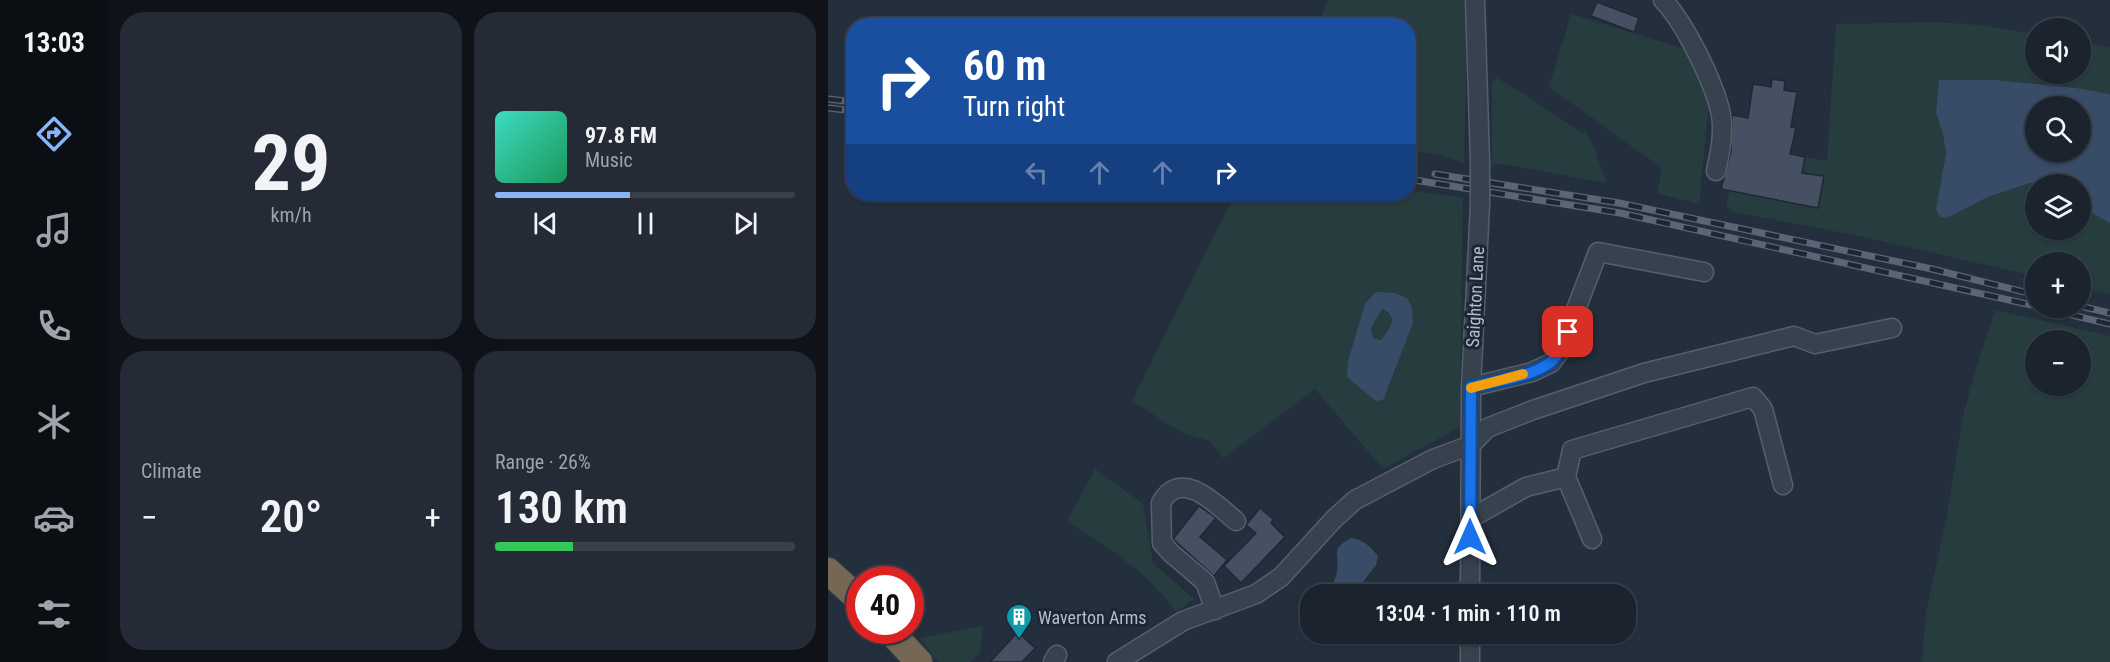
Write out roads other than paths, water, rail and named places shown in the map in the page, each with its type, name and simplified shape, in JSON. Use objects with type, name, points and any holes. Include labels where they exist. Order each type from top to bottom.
[{"type":"highway","points":[[828,571],[846,587]]},
{"type":"highway","points":[[902,644],[919,662]]},
{"type":"street","name":"Saighton Lane","points":[[1470,584],[1471,387],[1480,204],[1475,0]]},
{"type":"street","points":[[1663,0],[1692,45],[1713,86],[1721,117],[1722,142],[1716,171]]},
{"type":"street","points":[[1471,387],[1532,372],[1551,363],[1560,351],[1598,252],[1704,272]]},
{"type":"street","points":[[1117,662],[1183,621],[1256,594],[1281,577],[1334,519],[1355,500],[1433,459],[1471,445],[1487,429],[1533,410],[1644,374],[1794,336],[1815,344],[1892,328]]},
{"type":"street","points":[[1592,539],[1566,477],[1572,450],[1753,397],[1763,409],[1783,485]]},
{"type":"street","points":[[1471,518],[1526,487],[1566,477]]},
{"type":"street","points":[[1215,609],[1205,582],[1162,543],[1161,502],[1172,491],[1190,488],[1208,497],[1236,522]]},
{"type":"street","points":[[1470,644],[1470,662]]},
{"type":"water","points":[[1939,80],[1996,80],[2076,88],[2110,94],[2110,223],[2091,213],[2091,174],[2025,174],[2025,185],[1988,197],[1947,218],[1940,217],[1936,209],[1946,153],[1936,113]]},
{"type":"water","points":[[1376,292],[1395,293],[1407,298],[1412,307],[1413,323],[1383,400],[1376,401],[1347,377],[1348,361],[1365,304]],"holes":[[[1382,309],[1392,319],[1390,327],[1381,340],[1373,338],[1371,328]]]},
{"type":"water","points":[[1351,538],[1356,539],[1363,542],[1378,556],[1376,565],[1362,584],[1332,584],[1338,565],[1338,549]]},
{"type":"railway","points":[[828,99],[846,101]]},
{"type":"railway","points":[[828,108],[846,110]]},
{"type":"railway","points":[[1435,174],[1619,203],[1932,269],[2025,292]]},
{"type":"railway","points":[[1416,180],[1620,213],[2025,304]]},
{"type":"railway","points":[[2091,309],[2110,313]]},
{"type":"railway","points":[[2084,318],[2110,324]]},
{"type":"place","name":"Waverton Arms","points":[[1019,640]]}]
